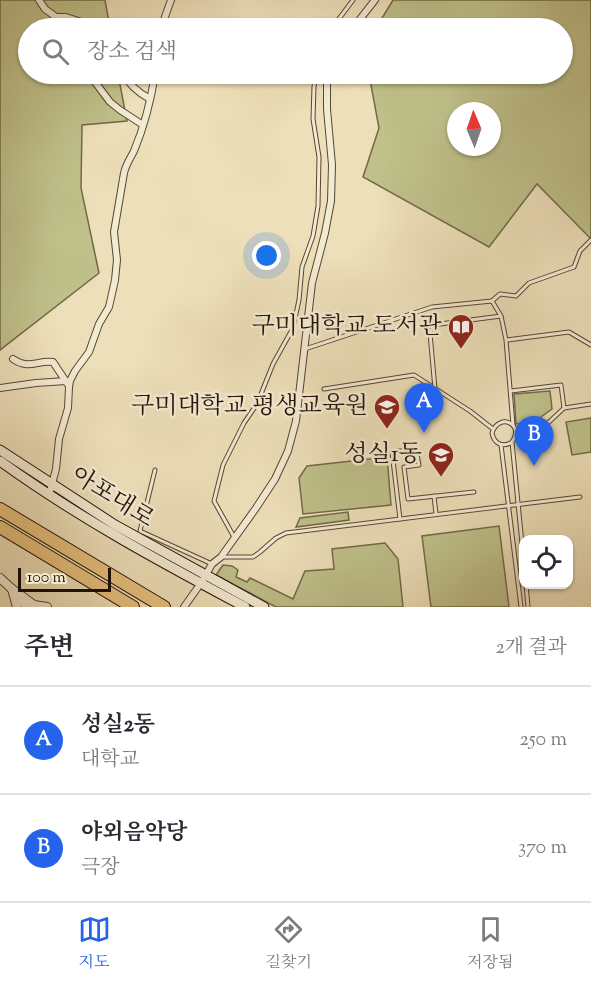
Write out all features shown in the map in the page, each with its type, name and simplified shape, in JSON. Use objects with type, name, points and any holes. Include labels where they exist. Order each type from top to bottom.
[{"type":"highway","points":[[0,509],[158,604]]},
{"type":"highway","points":[[0,527],[133,607]]},
{"type":"main road","name":"아포대로","points":[[0,450],[203,579]]},
{"type":"main road","name":"아포대로","points":[[0,461],[115,536],[203,579]]},
{"type":"main road","points":[[203,579],[245,607]]},
{"type":"main road","points":[[203,579],[264,607]]},
{"type":"street","points":[[39,0],[45,9],[57,17],[69,18]]},
{"type":"street","points":[[165,18],[171,0]]},
{"type":"street","points":[[361,18],[375,0]]},
{"type":"street","points":[[96,84],[110,102],[143,125]]},
{"type":"street","points":[[131,84],[150,99]]},
{"type":"street","points":[[67,384],[89,352],[99,324],[109,307],[117,260],[114,232],[124,172],[143,125],[153,84]]},
{"type":"street","points":[[184,607],[212,564],[221,557],[275,479],[288,451],[296,421],[312,283],[331,201],[332,165],[327,84]]},
{"type":"street","points":[[13,359],[31,365],[53,362],[67,384],[68,408],[59,439],[56,469],[49,495]]},
{"type":"street","points":[[0,388],[36,383],[67,384]]},
{"type":"street","points":[[0,578],[34,605],[47,607]]},
{"type":"street","points":[[12,589],[16,607]]},
{"type":"street","points":[[12,589],[27,607]]},
{"type":"lane","points":[[340,18],[353,0]]},
{"type":"lane","points":[[235,538],[214,501],[223,465],[244,423],[257,404],[273,364],[293,328],[299,300],[302,267],[313,236],[318,206],[319,157],[313,119],[314,84]]},
{"type":"lane","points":[[305,349],[432,307],[492,301],[500,294],[516,296],[529,283],[574,267],[579,251],[591,240]]},
{"type":"lane","points":[[492,301],[501,316],[506,340],[513,425],[516,432],[513,441],[521,535]]},
{"type":"lane","points":[[435,389],[430,333],[432,329],[440,324],[501,316]]},
{"type":"lane","points":[[506,340],[569,332],[591,345]]},
{"type":"lane","points":[[324,389],[414,375],[470,411],[493,429]]},
{"type":"lane","points":[[511,391],[561,385],[564,408]]},
{"type":"lane","points":[[501,445],[548,423],[564,408],[591,404]]},
{"type":"lane","points":[[513,425],[502,422],[495,426],[493,437],[501,445],[521,607]]},
{"type":"lane","points":[[400,519],[392,452],[416,449],[418,465],[404,467],[408,499],[474,492]]},
{"type":"lane","points":[[154,470],[140,531],[212,564]]},
{"type":"lane","points":[[434,496],[436,514]]},
{"type":"lane","points":[[221,557],[253,556],[286,533],[580,497]]},
{"type":"lane","points":[[526,589],[528,607]]},
{"type":"green space","points":[[0,0],[105,0],[108,18],[18,18],[18,84],[120,84],[127,121],[82,125],[81,188],[99,273],[0,350]]},
{"type":"green space","points":[[393,0],[591,0],[591,239],[537,184],[489,247],[363,177],[379,128],[371,84],[573,84],[573,18],[382,18]]},
{"type":"green space","points":[[550,391],[552,409],[534,422],[516,424],[514,394]]},
{"type":"green space","points":[[591,418],[591,452],[572,455],[566,422]]},
{"type":"green space","points":[[387,457],[391,505],[303,514],[299,478],[307,466]]},
{"type":"green space","points":[[348,512],[349,520],[296,527],[300,518]]},
{"type":"green space","points":[[499,526],[509,607],[431,607],[422,536]]},
{"type":"green space","points":[[385,543],[398,559],[403,607],[276,607],[216,575],[223,565],[232,566],[238,570],[236,577],[247,582],[250,578],[293,599],[305,571],[334,569],[332,549]]},
{"type":"place","name":"구미대학교 도서관","points":[[461,350]]},
{"type":"place","name":"구미대학교 평생교육원","points":[[387,430]]},
{"type":"place","name":"성실2동","points":[[424,433]]},
{"type":"place","name":"야외음악당","points":[[534,466]]},
{"type":"place","name":"성실1동","points":[[441,478]]}]
